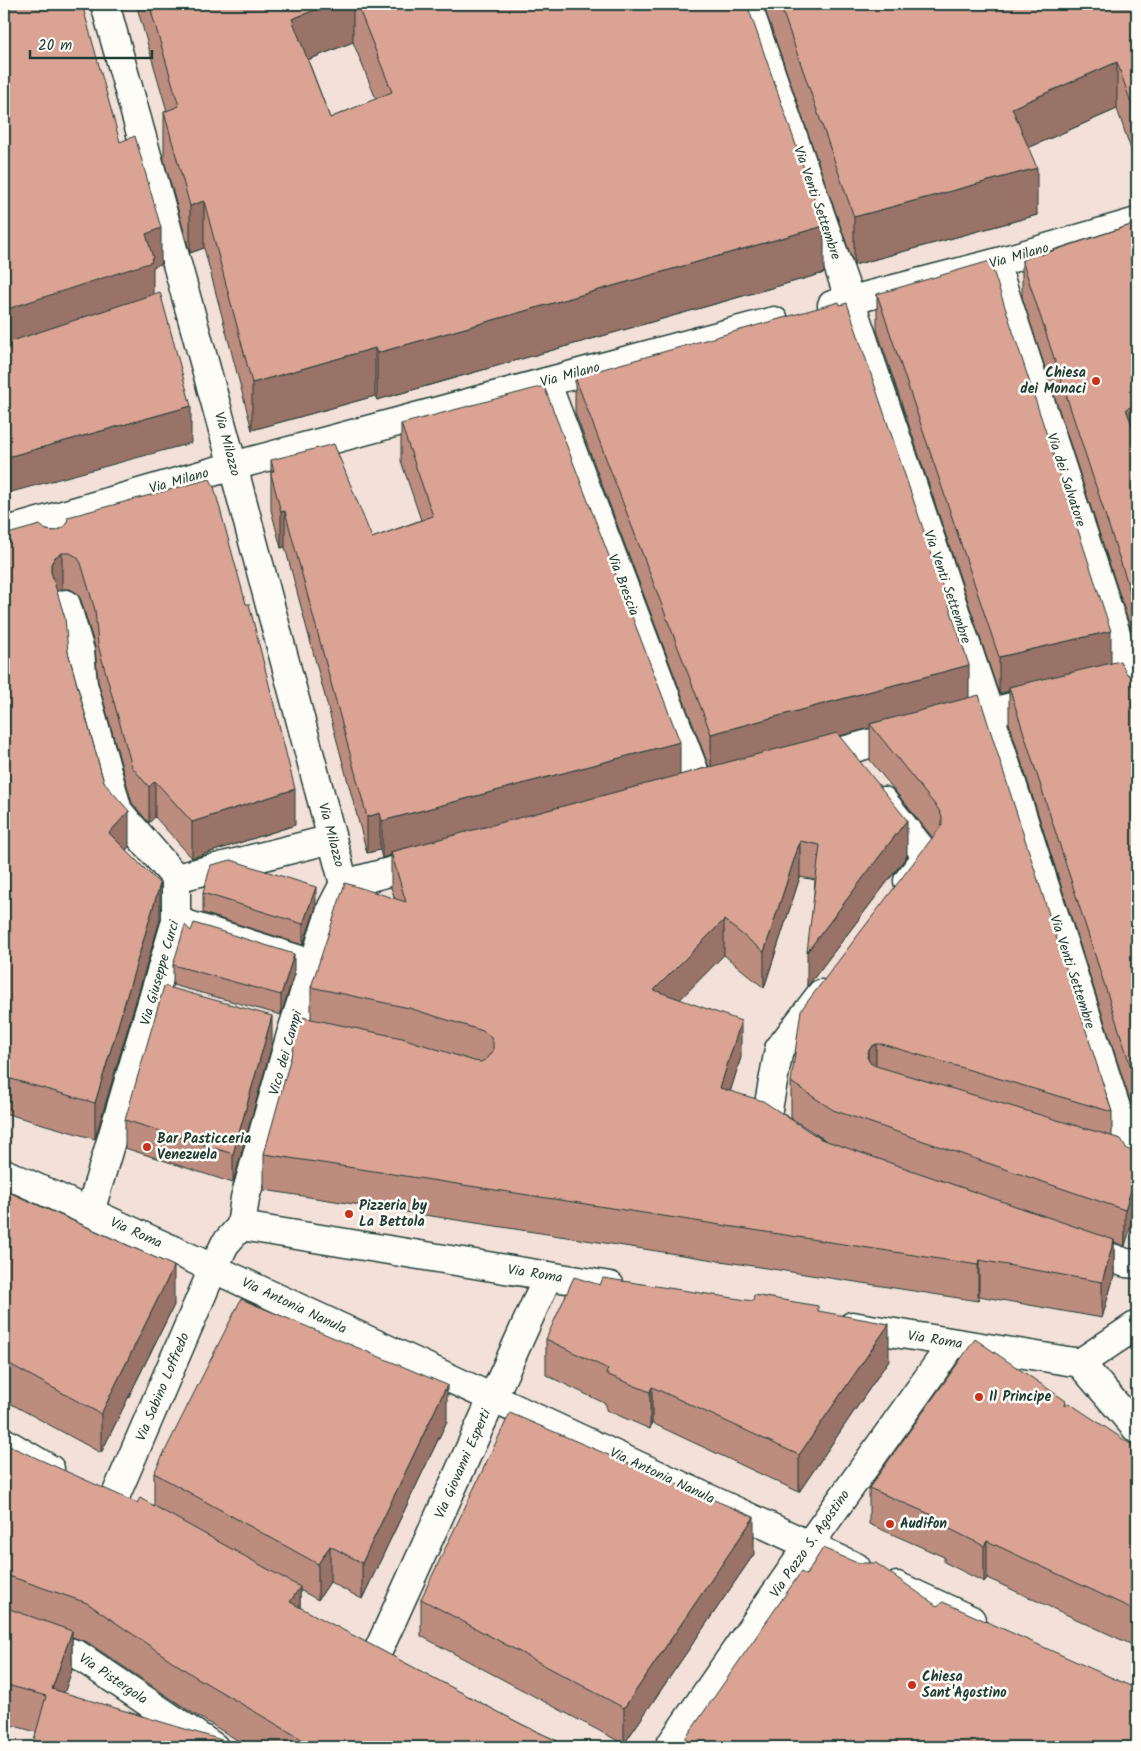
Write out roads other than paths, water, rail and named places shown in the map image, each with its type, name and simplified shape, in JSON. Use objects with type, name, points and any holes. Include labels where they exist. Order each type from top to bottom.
[{"type":"street","name":"Via Milazzo","points":[[105,4],[233,466],[344,884]]},
{"type":"street","name":"Via Venti Settembre","points":[[747,4],[850,300],[989,712],[1137,1173]]},
{"type":"street","name":"Via Milano","points":[[4,532],[50,532],[233,466],[850,300],[995,263],[1137,222]]},
{"type":"street","name":"Via dei Salvatore","points":[[995,263],[1135,685]]},
{"type":"street","points":[[160,312],[188,303]]},
{"type":"street","name":"Via Brescia","points":[[546,382],[691,792],[729,781]]},
{"type":"street","points":[[66,604],[80,651],[83,684],[118,811],[176,878],[332,839]]},
{"type":"street","points":[[1103,685],[1135,685]]},
{"type":"street","points":[[786,766],[989,712],[1074,692]]},
{"type":"street","points":[[843,751],[928,856],[892,902]]},
{"type":"street","points":[[344,884],[450,856]]},
{"type":"street","name":"Via Giuseppe Curci","points":[[90,1212],[164,998],[176,921],[176,878]]},
{"type":"street","name":"Vico dei Campi","points":[[241,1226],[280,1030],[313,964],[332,907],[344,884]]},
{"type":"street","points":[[176,921],[313,964]]},
{"type":"street","points":[[804,1145],[766,1120],[779,1049],[838,972]]},
{"type":"street","points":[[280,1030],[320,1040]]},
{"type":"street","name":"Via Roma","points":[[4,1173],[213,1269]]},
{"type":"street","points":[[213,1269],[225,1244],[241,1226]]},
{"type":"street","name":"Via Roma","points":[[241,1226],[635,1290]]},
{"type":"street","points":[[1051,1237],[1126,1263],[1137,1264]]},
{"type":"street","name":"Via Antonia Nanula","points":[[213,1269],[994,1631]]},
{"type":"street","name":"Via Sabino Loffredo","points":[[112,1504],[213,1269]]},
{"type":"street","name":"Via Giovanni Esperti","points":[[404,1665],[369,1646],[493,1398],[548,1276]]},
{"type":"street","name":"Via Roma","points":[[828,1322],[1080,1363]]},
{"type":"street","points":[[1137,1325],[1080,1363],[1137,1430]]},
{"type":"street","name":"Via Pozzo S. Agostino","points":[[669,1747],[809,1545],[953,1343]]},
{"type":"street","points":[[4,1442],[138,1519]]},
{"type":"street","name":"Via Pistergola","points":[[4,1630],[78,1655],[214,1747]]},
{"type":"place","name":"Chiesa dei Monaci","points":[[1096,381]]},
{"type":"place","name":"Bar Pasticceria Venezuela","points":[[147,1147]]},
{"type":"place","name":"Pizzeria by La Bettola","points":[[349,1214]]},
{"type":"place","name":"Il Principe","points":[[979,1397]]},
{"type":"place","name":"Audifon","points":[[890,1524]]},
{"type":"place","name":"Chiesa Sant'Agostino","points":[[912,1685]]}]
